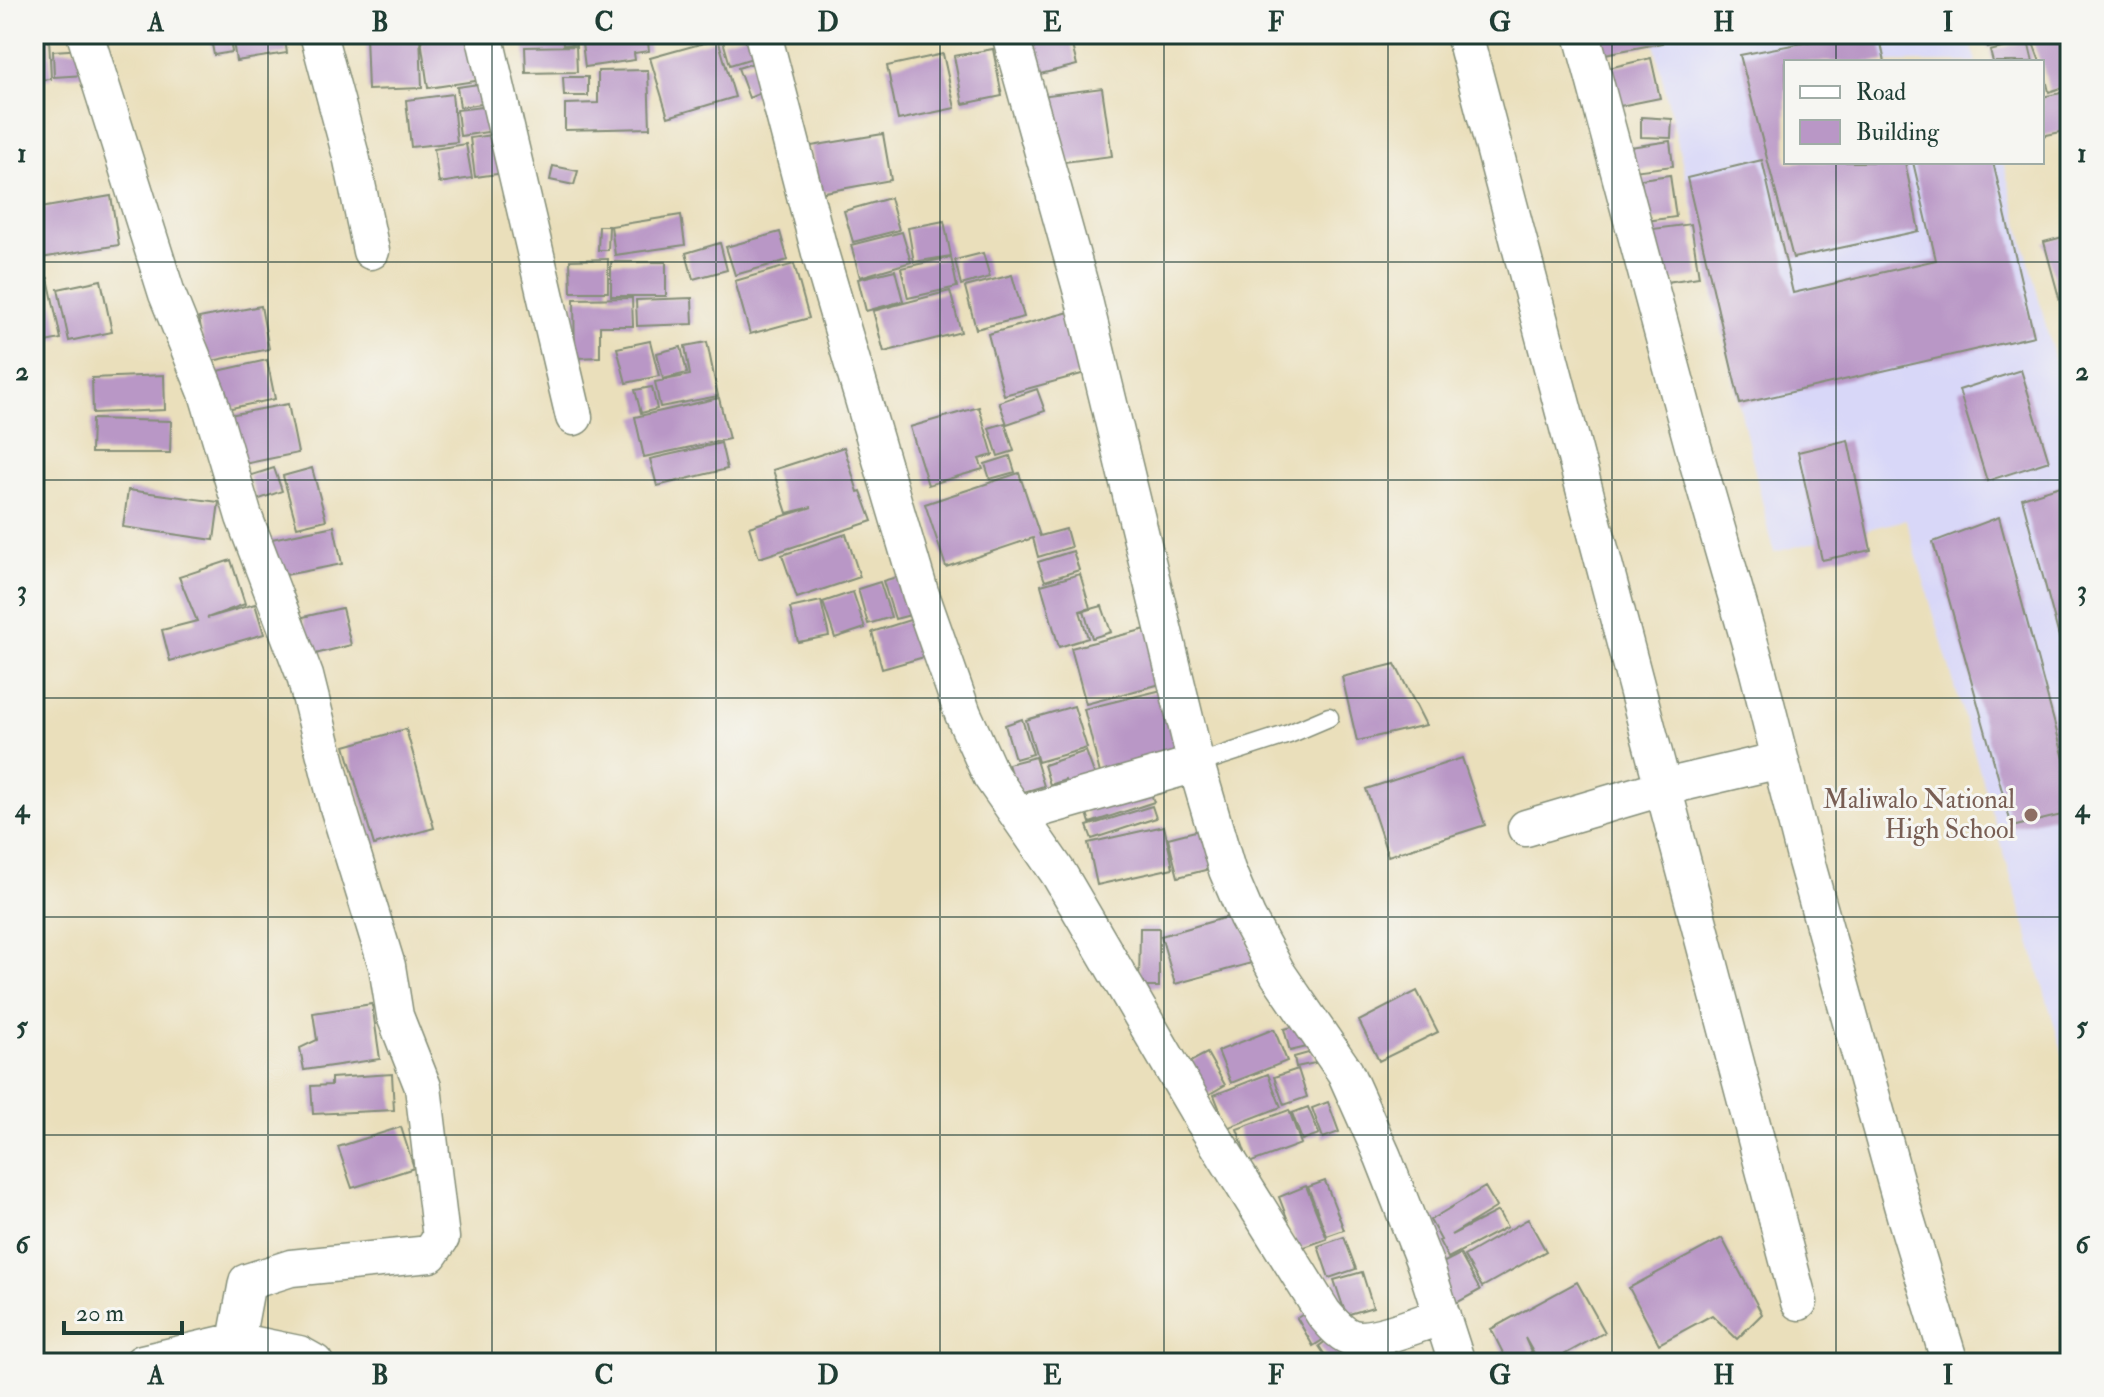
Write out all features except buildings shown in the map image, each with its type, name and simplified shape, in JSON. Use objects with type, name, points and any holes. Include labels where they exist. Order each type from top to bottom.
[{"type":"street","points":[[85,34],[167,294],[207,393],[244,517],[305,676],[338,807],[387,966],[395,1016],[423,1087],[428,1117],[441,1238],[430,1254],[291,1268],[247,1282],[236,1341]]},
{"type":"street","points":[[318,34],[352,160],[371,251]]},
{"type":"street","points":[[484,34],[574,417]]},
{"type":"street","points":[[763,34],[820,253],[920,592],[963,714],[991,776],[1059,874],[1185,1091],[1324,1314],[1351,1338],[1367,1339],[1442,1316]]},
{"type":"street","points":[[1010,34],[1083,296],[1196,764],[1227,870],[1247,917],[1278,974],[1345,1072],[1425,1264],[1457,1363]]},
{"type":"street","points":[[1464,34],[1799,1302]]},
{"type":"street","points":[[1582,34],[1898,1190],[1950,1363]]},
{"type":"street","points":[[1526,828],[1665,787],[1780,760]]},
{"type":"street","points":[[1018,815],[1196,764]]},
{"type":"street","points":[[142,1363],[236,1341],[299,1354],[315,1363]]},
{"type":"lane","points":[[1196,764],[1289,734],[1329,717]]},
{"type":"shaded area","name":"Maliwalo National High School","points":[[1652,34],[1969,34],[1976,60],[1784,60],[1784,164],[2004,164],[2070,418],[2070,1078],[1906,520],[1774,552]]},
{"type":"place","name":"Maliwalo National High School","points":[[2031,815]]}]
